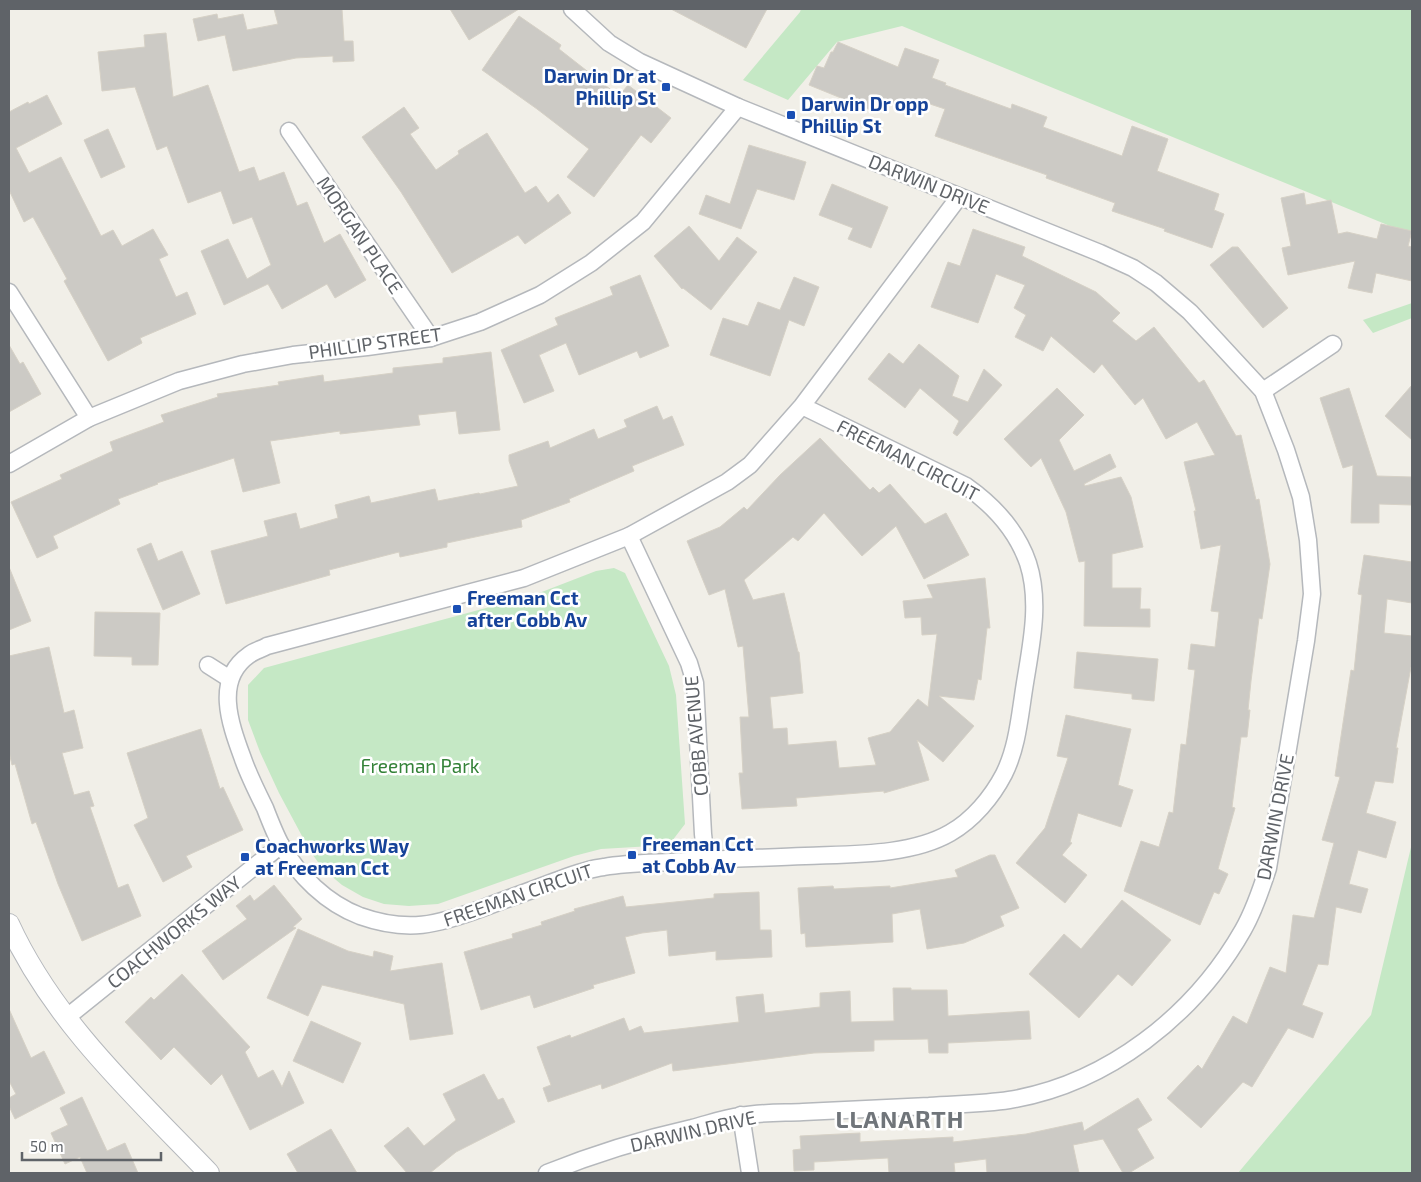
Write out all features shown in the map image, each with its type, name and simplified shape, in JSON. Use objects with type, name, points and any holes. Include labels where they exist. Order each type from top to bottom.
[{"type":"street","name":"DARWIN DRIVE","points":[[548,1173],[597,1155],[656,1137],[742,1115],[967,1104],[1009,1100],[1046,1092],[1102,1068],[1137,1047],[1182,1009],[1228,956],[1258,901],[1268,868],[1306,641],[1312,594],[1308,540],[1301,497],[1286,450],[1263,390],[1190,312],[1156,283],[1133,268],[738,107],[640,62],[609,43],[572,9]]},
{"type":"street","name":"PHILLIP STREET","points":[[9,464],[89,418],[180,381],[242,364],[293,354],[367,348],[431,338],[480,322],[540,294],[591,263],[643,222],[738,107]]},
{"type":"street","name":"MORGAN PLACE","points":[[289,132],[431,338]]},
{"type":"street","points":[[208,665],[230,679],[238,665],[250,654],[268,646],[524,578],[630,536],[704,496],[750,465],[802,406],[959,197]]},
{"type":"street","points":[[9,292],[89,418]]},
{"type":"street","points":[[1263,390],[1333,344]]},
{"type":"street","name":"FREEMAN CIRCUIT","points":[[230,679],[226,695],[232,723],[244,761],[282,845],[301,874],[331,902],[357,915],[384,923],[410,926],[435,924],[577,873],[600,867],[706,860],[878,853],[917,846],[950,833],[973,815],[992,796],[1005,772],[1014,748],[1034,611],[1033,587],[1028,564],[1019,544],[1000,516],[982,497],[966,486],[802,406]]},
{"type":"street","name":"COBB AVENUE","points":[[630,536],[690,663],[695,683],[706,860]]},
{"type":"street","name":"COACHWORKS WAY","points":[[66,1018],[282,845]]},
{"type":"street","points":[[9,924],[34,973],[66,1018],[100,1059],[210,1173]]},
{"type":"street","points":[[742,1115],[750,1173]]},
{"type":"green space","points":[[801,9],[1412,9],[1412,235],[902,26],[837,42],[788,100],[743,80]]},
{"type":"green space","points":[[1412,303],[1412,318],[1373,333],[1363,320]]},
{"type":"green space","name":"Freeman Park","points":[[614,568],[625,573],[669,666],[676,695],[685,824],[669,845],[601,849],[574,856],[438,904],[409,906],[384,904],[363,897],[342,885],[323,869],[310,851],[279,793],[248,720],[248,685],[264,668],[534,595],[596,571]]},
{"type":"green space","points":[[1412,843],[1412,1173],[1238,1173],[1371,1015]]},
{"type":"building","points":[[274,9],[342,9],[344,41],[353,41],[354,61],[333,62],[333,56],[296,58],[233,71],[225,35],[198,41],[193,19],[217,14],[218,19],[243,14],[247,30],[278,24]]},
{"type":"building","points":[[450,9],[519,9],[469,40]]},
{"type":"building","points":[[671,9],[767,9],[746,48]]},
{"type":"building","points":[[519,16],[561,45],[559,49],[619,96],[628,85],[671,118],[651,143],[641,135],[594,197],[567,177],[589,149],[482,70]]},
{"type":"building","points":[[166,33],[173,97],[208,85],[239,172],[254,167],[259,181],[284,172],[297,206],[307,202],[324,243],[340,234],[366,280],[335,298],[327,284],[282,309],[268,284],[224,305],[201,251],[228,239],[247,279],[271,265],[252,217],[233,224],[221,191],[188,203],[167,146],[157,150],[135,87],[102,91],[98,52],[145,47],[144,35]]},
{"type":"building","points":[[838,42],[898,67],[905,48],[939,60],[932,78],[946,83],[945,85],[1011,109],[1012,104],[1047,117],[1043,127],[1122,156],[1132,126],[1168,139],[1157,171],[1219,194],[1214,210],[1224,214],[1212,248],[1164,231],[1165,229],[1112,211],[1115,203],[1046,178],[1047,175],[935,136],[945,109],[918,100],[914,111],[878,98],[873,111],[809,85],[817,66],[824,68]]},
{"type":"building","points":[[47,95],[62,124],[16,148],[29,173],[61,157],[101,236],[113,230],[122,246],[153,229],[168,255],[159,259],[176,297],[187,292],[196,314],[140,338],[142,343],[108,361],[64,281],[67,279],[33,217],[24,222],[9,190],[9,112]]},
{"type":"building","points":[[404,107],[419,128],[410,134],[436,170],[459,154],[458,151],[487,133],[525,193],[536,186],[548,203],[558,194],[571,213],[525,244],[518,235],[452,273],[401,192],[362,137]]},
{"type":"building","points":[[108,129],[125,167],[101,178],[84,140]]},
{"type":"building","points":[[749,145],[806,162],[794,200],[757,189],[741,229],[699,214],[706,195],[730,204]]},
{"type":"building","points":[[832,184],[888,207],[871,248],[848,239],[853,228],[819,215]]},
{"type":"building","points":[[1304,193],[1306,205],[1331,200],[1338,234],[1347,232],[1377,239],[1381,224],[1412,231],[1408,246],[1412,247],[1412,281],[1376,273],[1372,293],[1348,288],[1355,261],[1288,275],[1282,248],[1291,246],[1281,198]]},
{"type":"building","points":[[689,226],[719,261],[737,237],[757,252],[711,310],[682,289],[654,256]]},
{"type":"building","points":[[973,229],[1025,247],[1022,256],[1096,292],[1120,313],[1112,321],[1136,341],[1154,327],[1199,383],[1204,380],[1236,436],[1241,435],[1256,500],[1259,499],[1270,564],[1262,619],[1259,618],[1248,710],[1250,710],[1247,737],[1241,737],[1232,807],[1235,808],[1218,869],[1228,874],[1219,894],[1214,892],[1200,925],[1124,891],[1141,841],[1159,847],[1169,812],[1173,813],[1181,744],[1186,745],[1195,670],[1188,669],[1191,644],[1215,647],[1219,612],[1211,611],[1221,545],[1201,549],[1194,511],[1196,511],[1184,462],[1215,455],[1197,422],[1166,439],[1143,398],[1135,405],[1102,364],[1094,373],[1051,336],[1043,351],[1015,337],[1026,315],[1014,308],[1025,285],[996,274],[978,323],[931,307],[948,262],[960,266]]},
{"type":"building","points":[[1232,247],[1238,247],[1288,308],[1263,328],[1210,265]]},
{"type":"building","points":[[640,275],[669,346],[640,358],[637,351],[579,375],[566,343],[539,355],[554,391],[524,403],[501,350],[558,325],[555,318],[613,295],[610,287]]},
{"type":"building","points":[[794,277],[819,287],[804,326],[789,320],[770,376],[710,355],[723,318],[748,326],[758,302],[780,310]]},
{"type":"building","points":[[919,344],[959,376],[952,396],[968,402],[984,369],[1002,385],[957,436],[953,433],[959,421],[920,388],[905,408],[868,379],[889,353],[903,364]]},
{"type":"building","points":[[9,345],[20,364],[23,362],[41,394],[9,412]]},
{"type":"building","points":[[491,352],[500,430],[459,434],[456,411],[418,415],[420,425],[340,434],[340,431],[270,441],[280,483],[243,492],[234,458],[157,483],[118,499],[120,504],[53,536],[58,548],[37,558],[11,502],[62,479],[60,475],[113,451],[110,442],[164,422],[161,415],[218,397],[217,394],[279,385],[278,382],[323,375],[324,382],[393,373],[393,368],[443,363],[443,358]]},
{"type":"building","points":[[1412,385],[1412,440],[1385,416]]},
{"type":"building","points":[[1057,388],[1084,415],[1059,440],[1074,471],[1110,454],[1116,467],[1084,484],[1085,486],[1121,477],[1131,497],[1143,547],[1112,554],[1112,588],[1141,588],[1140,609],[1150,609],[1150,627],[1084,626],[1085,561],[1079,562],[1066,512],[1041,458],[1031,467],[1004,439]]},
{"type":"building","points":[[1349,388],[1377,476],[1412,477],[1412,505],[1379,504],[1379,523],[1351,523],[1353,465],[1343,468],[1320,398]]},
{"type":"building","points":[[657,406],[663,420],[672,416],[684,445],[632,466],[634,471],[569,499],[570,502],[521,520],[522,527],[447,543],[447,547],[400,557],[399,552],[329,570],[330,575],[226,604],[211,551],[268,536],[264,521],[296,513],[300,529],[338,518],[335,505],[369,496],[371,503],[435,489],[438,501],[518,486],[509,461],[509,455],[548,441],[550,448],[594,429],[598,439],[627,427],[624,420]]},
{"type":"building","points":[[820,438],[870,490],[873,487],[879,493],[890,484],[925,524],[946,513],[969,555],[924,579],[896,526],[862,556],[824,513],[798,541],[793,537],[744,580],[753,600],[784,593],[799,652],[803,693],[770,697],[773,729],[787,728],[788,745],[836,741],[839,768],[876,765],[868,738],[890,732],[918,699],[928,707],[937,634],[922,635],[921,617],[905,618],[903,601],[933,598],[927,585],[985,578],[990,628],[987,628],[981,680],[978,679],[974,700],[939,696],[974,726],[943,762],[917,740],[929,780],[884,793],[884,791],[796,798],[797,806],[742,809],[739,773],[743,773],[740,717],[749,717],[743,646],[738,647],[725,589],[709,595],[687,541],[720,527],[744,507],[747,510],[780,475]]},
{"type":"building","points":[[151,543],[158,561],[182,551],[200,594],[163,610],[137,549]]},
{"type":"building","points":[[1364,555],[1412,562],[1412,603],[1387,599],[1384,633],[1412,636],[1412,667],[1396,748],[1398,748],[1393,783],[1375,781],[1366,813],[1396,822],[1386,858],[1358,850],[1349,884],[1368,889],[1361,913],[1336,907],[1328,965],[1318,964],[1302,1005],[1323,1013],[1313,1038],[1288,1028],[1252,1087],[1243,1082],[1201,1128],[1167,1098],[1198,1065],[1202,1069],[1233,1016],[1247,1024],[1270,967],[1286,973],[1293,915],[1314,918],[1334,843],[1322,840],[1340,777],[1335,776],[1351,670],[1354,671],[1362,595],[1358,594]]},
{"type":"building","points":[[9,567],[31,621],[9,630]]},
{"type":"building","points":[[95,612],[160,613],[158,665],[132,665],[132,657],[94,656]]},
{"type":"building","points":[[49,647],[64,713],[74,710],[83,748],[62,753],[74,795],[89,791],[94,806],[90,807],[118,888],[128,884],[141,916],[82,941],[58,884],[36,822],[32,824],[15,764],[12,765],[9,752],[9,656]]},
{"type":"building","points":[[1077,652],[1158,659],[1154,701],[1132,699],[1132,694],[1074,688]]},
{"type":"building","points":[[1066,715],[1131,729],[1118,785],[1133,790],[1121,827],[1078,813],[1070,842],[1072,843],[1062,855],[1087,875],[1065,903],[1016,863],[1045,828],[1068,758],[1057,756]]},
{"type":"building","points":[[201,729],[220,789],[223,787],[243,830],[186,856],[192,867],[163,882],[134,825],[148,818],[127,753]]},
{"type":"building","points":[[990,855],[995,855],[1019,908],[1000,916],[1004,926],[964,943],[927,949],[920,909],[892,914],[893,942],[806,947],[805,933],[801,934],[798,888],[833,886],[834,889],[890,886],[890,888],[958,877],[955,870]]},
{"type":"building","points":[[274,885],[302,919],[293,927],[296,928],[223,980],[202,951],[247,919],[236,906],[250,895],[254,901]]},
{"type":"building","points":[[759,892],[760,930],[771,930],[772,957],[716,960],[716,951],[669,956],[667,930],[642,933],[625,937],[635,973],[593,985],[594,988],[534,1008],[530,995],[481,1010],[464,952],[513,938],[512,934],[542,925],[541,922],[575,911],[574,909],[623,896],[626,907],[714,898],[714,894]]},
{"type":"building","points":[[1122,900],[1171,940],[1132,986],[1118,974],[1079,1018],[1029,974],[1064,934],[1081,949]]},
{"type":"building","points":[[298,929],[348,951],[373,957],[374,951],[393,956],[390,971],[442,963],[453,1034],[410,1040],[404,1004],[322,985],[308,1016],[267,998]]},
{"type":"building","points":[[182,974],[250,1047],[245,1052],[258,1078],[273,1070],[282,1087],[289,1071],[304,1103],[250,1130],[222,1074],[211,1085],[174,1047],[161,1060],[125,1022],[151,997],[154,1000]]},
{"type":"building","points":[[893,988],[947,990],[948,1016],[1029,1011],[1031,1039],[948,1043],[948,1053],[929,1053],[928,1039],[874,1040],[874,1051],[814,1053],[673,1071],[672,1063],[602,1089],[601,1084],[548,1102],[543,1088],[551,1085],[537,1047],[570,1035],[571,1038],[624,1018],[629,1031],[641,1026],[644,1033],[739,1022],[736,997],[763,994],[765,1013],[820,1007],[820,993],[850,991],[851,1022],[894,1021]]},
{"type":"building","points":[[9,1009],[31,1058],[44,1051],[65,1093],[15,1119],[9,1106],[9,1098],[16,1094],[9,1081]]},
{"type":"building","points":[[311,1021],[361,1043],[343,1083],[293,1061]]},
{"type":"building","points":[[484,1074],[498,1100],[503,1098],[515,1122],[456,1152],[430,1173],[407,1173],[384,1146],[408,1127],[424,1146],[456,1120],[443,1094]]},
{"type":"building","points":[[82,1097],[107,1151],[125,1143],[138,1173],[87,1173],[80,1157],[65,1164],[51,1133],[68,1125],[60,1108]]},
{"type":"building","points":[[1138,1098],[1152,1120],[1137,1129],[1154,1158],[1129,1173],[1123,1173],[1103,1139],[1073,1145],[1079,1173],[987,1173],[986,1159],[954,1163],[955,1173],[889,1173],[888,1158],[814,1162],[814,1170],[794,1171],[793,1150],[801,1149],[800,1136],[860,1133],[860,1142],[953,1137],[953,1142],[1026,1134],[1082,1122],[1084,1131]]},
{"type":"building","points":[[331,1129],[357,1173],[298,1173],[287,1154]]},
{"type":"place","name":"Darwin Dr at Phillip St","points":[[666,87]]},
{"type":"place","name":"Darwin Dr opp Phillip St","points":[[791,115]]},
{"type":"place","name":"Freeman Cct after Cobb Av","points":[[457,609]]},
{"type":"place","name":"Freeman Cct at Cobb Av","points":[[632,855]]},
{"type":"place","name":"Coachworks Way at Freeman Cct","points":[[245,857]]},
{"type":"district","name":"LLANARTH","points":[[900,1120]]}]
